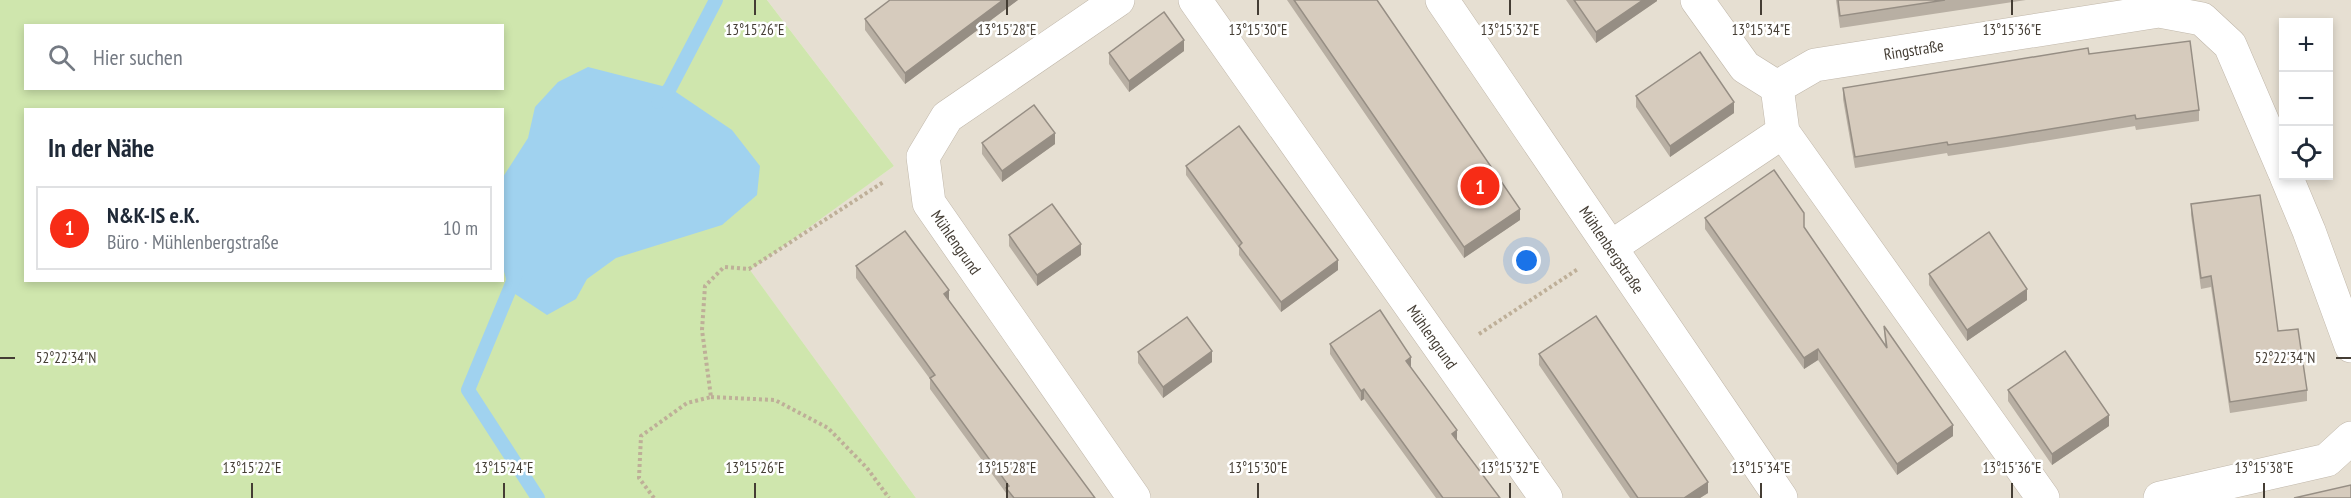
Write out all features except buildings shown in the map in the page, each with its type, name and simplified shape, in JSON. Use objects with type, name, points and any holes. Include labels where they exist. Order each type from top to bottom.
[{"type":"street","points":[[923,157],[947,117],[1118,0]]},
{"type":"street","name":"Mühlengrund","points":[[1195,0],[1546,498]]},
{"type":"street","name":"Mühlenbergstraße","points":[[1442,0],[1781,498]]},
{"type":"street","points":[[1697,0],[1744,68],[1777,87],[1783,132],[2043,498]]},
{"type":"street","name":"Ringstraße","points":[[1777,87],[1815,64],[2159,10],[2202,19],[2230,45],[2279,161]]},
{"type":"street","points":[[1611,247],[1783,132]]},
{"type":"street","name":"Mühlengrund","points":[[923,157],[929,203],[1134,498]]},
{"type":"street","points":[[2288,180],[2351,346]]},
{"type":"street","points":[[2160,498],[2326,460],[2351,438]]},
{"type":"path","points":[[711,397],[702,330],[705,286],[724,267],[749,269],[923,157]]},
{"type":"path","points":[[1445,356],[1611,247]]},
{"type":"path","points":[[654,498],[639,478],[641,436],[687,403],[711,397],[775,400],[828,428],[867,468],[889,498]]},
{"type":"shaded area","points":[[767,0],[2351,0],[2351,498],[916,498],[749,269],[894,166]]},
{"type":"green space","points":[[0,0],[767,0],[894,166],[750,270],[916,498],[0,498]]},
{"type":"water","points":[[588,67],[670,88],[732,130],[760,166],[757,195],[722,225],[616,258],[587,279],[576,299],[547,315],[509,290],[504,271],[504,175],[528,138],[535,107],[558,82]]},
{"type":"waterway","points":[[658,102],[670,88],[716,0]]},
{"type":"waterway","points":[[516,274],[468,390],[538,498]]},
{"type":"place","name":"N&K-IS e.K.","points":[[1480,186]]}]
